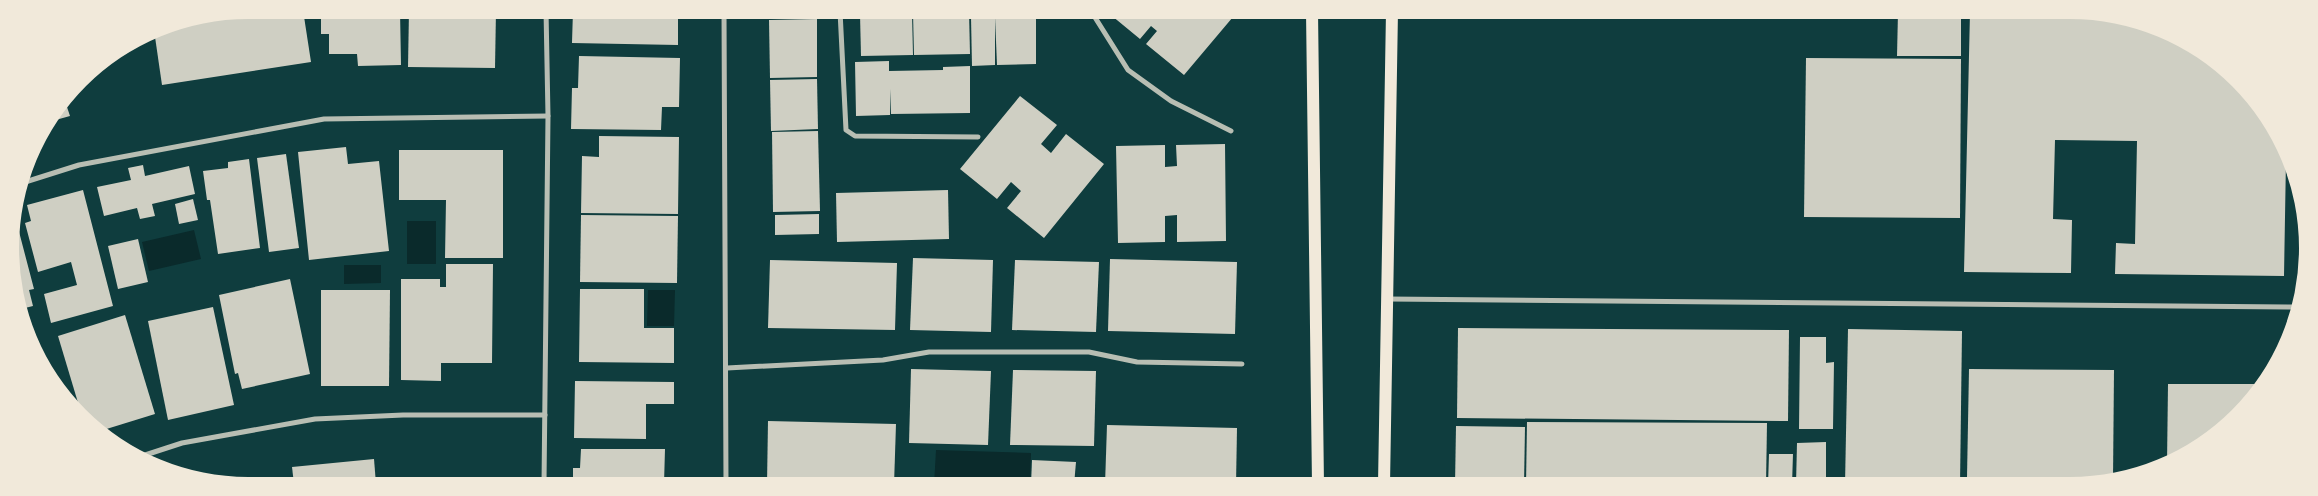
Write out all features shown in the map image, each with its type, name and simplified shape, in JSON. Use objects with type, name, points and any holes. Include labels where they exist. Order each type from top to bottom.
[{"type":"main road","points":[[1312,19],[1318,477]]},
{"type":"main road","points":[[1384,477],[1392,19]]},
{"type":"street","points":[[544,477],[548,116],[546,19]]},
{"type":"street","points":[[724,19],[726,477]]},
{"type":"street","points":[[840,19],[844,123],[846,130],[855,136],[978,137]]},
{"type":"street","points":[[1095,19],[1128,70],[1171,102],[1231,131]]},
{"type":"street","points":[[29,181],[79,165],[324,119],[548,116]]},
{"type":"street","points":[[1387,299],[2291,307]]},
{"type":"street","points":[[727,368],[883,360],[929,352],[1089,352],[1137,362],[1242,364]]},
{"type":"street","points":[[148,454],[182,443],[315,420],[403,415],[545,415]]},
{"type":"water","points":[[407,221],[436,221],[436,264],[407,264]]},
{"type":"water","points":[[194,230],[201,259],[149,271],[142,242]]},
{"type":"water","points":[[344,265],[381,265],[381,283],[344,284]]},
{"type":"water","points":[[648,290],[675,290],[674,326],[647,326]]},
{"type":"water","points":[[936,450],[1031,453],[1030,477],[934,477]]},
{"type":"building","points":[[233,19],[304,19],[311,62],[162,85],[155,38],[203,23]]},
{"type":"building","points":[[321,19],[400,19],[401,65],[358,66],[357,54],[329,54],[329,34],[321,34]]},
{"type":"building","points":[[409,19],[496,19],[495,68],[408,67]]},
{"type":"building","points":[[573,19],[678,19],[678,45],[572,43]]},
{"type":"building","points":[[817,19],[817,77],[770,78],[769,20]]},
{"type":"building","points":[[860,19],[912,19],[913,55],[861,56]]},
{"type":"building","points":[[913,19],[969,19],[970,54],[914,55]]},
{"type":"building","points":[[971,19],[995,19],[995,65],[972,66]]},
{"type":"building","points":[[995,19],[1036,19],[1036,64],[997,65]]},
{"type":"building","points":[[1116,19],[1231,19],[1184,75],[1146,44],[1157,31],[1151,26],[1140,39]]},
{"type":"building","points":[[1898,19],[1961,19],[1961,56],[1897,56]]},
{"type":"building","points":[[1970,19],[2085,19],[2115,23],[2144,31],[2171,42],[2210,66],[2252,108],[2269,133],[2286,171],[2284,276],[2115,274],[2116,243],[2135,244],[2137,141],[2055,140],[2053,219],[2072,220],[2071,273],[1964,272]]},
{"type":"building","points":[[579,56],[680,58],[679,107],[662,107],[661,130],[571,129],[572,88],[578,88]]},
{"type":"building","points":[[1806,58],[1961,59],[1960,218],[1804,217]]},
{"type":"building","points":[[889,61],[889,71],[943,70],[943,67],[970,66],[970,113],[891,114],[890,89],[890,115],[856,116],[855,62]]},
{"type":"building","points":[[817,79],[818,129],[771,131],[770,80]]},
{"type":"building","points":[[1020,96],[1057,125],[1041,144],[1051,153],[1066,134],[1104,164],[1044,238],[1007,208],[1021,191],[1011,182],[997,199],[960,169]]},
{"type":"building","points":[[67,107],[70,116],[58,119]]},
{"type":"building","points":[[818,131],[820,211],[773,212],[772,132]]},
{"type":"building","points":[[599,136],[679,137],[678,214],[581,213],[582,156],[599,157]]},
{"type":"building","points":[[1225,144],[1226,241],[1177,242],[1177,215],[1165,216],[1165,242],[1118,243],[1116,146],[1165,145],[1165,167],[1177,166],[1176,145]]},
{"type":"building","points":[[346,147],[348,164],[379,161],[389,251],[309,260],[298,152]]},
{"type":"building","points":[[399,150],[503,150],[503,258],[445,258],[446,200],[399,200]]},
{"type":"building","points":[[286,154],[299,248],[269,252],[257,158]]},
{"type":"building","points":[[249,159],[260,248],[218,254],[210,200],[207,200],[203,171],[228,168],[228,162]]},
{"type":"building","points":[[143,165],[145,176],[189,166],[195,194],[152,204],[155,216],[140,219],[137,208],[104,216],[97,187],[131,180],[128,168]]},
{"type":"building","points":[[83,190],[113,306],[51,323],[44,294],[77,285],[71,262],[38,272],[25,223],[31,221],[27,205]]},
{"type":"building","points":[[948,190],[949,239],[837,242],[836,193]]},
{"type":"building","points":[[193,199],[198,220],[179,224],[175,204]]},
{"type":"building","points":[[819,214],[819,234],[775,235],[775,215]]},
{"type":"building","points":[[581,215],[678,216],[677,283],[580,282]]},
{"type":"building","points":[[19,232],[34,289],[29,290],[33,306],[27,307],[23,293],[19,263]]},
{"type":"building","points":[[138,239],[148,282],[118,289],[108,246]]},
{"type":"building","points":[[913,258],[993,260],[991,332],[910,330]]},
{"type":"building","points":[[1110,259],[1237,262],[1235,334],[1108,331]]},
{"type":"building","points":[[770,260],[897,263],[895,330],[768,328]]},
{"type":"building","points":[[1015,260],[1099,262],[1096,332],[1012,330]]},
{"type":"building","points":[[446,264],[493,264],[492,363],[441,363],[441,381],[401,380],[401,279],[440,279],[440,287],[446,287]]},
{"type":"building","points":[[290,279],[310,374],[242,389],[238,373],[235,374],[219,295]]},
{"type":"building","points":[[580,289],[644,289],[644,328],[674,328],[674,363],[579,362]]},
{"type":"building","points":[[321,290],[390,290],[389,386],[321,386]]},
{"type":"building","points":[[213,307],[234,405],[168,420],[148,321]]},
{"type":"building","points":[[125,315],[155,414],[107,429],[77,400],[58,336]]},
{"type":"building","points":[[1458,328],[1789,330],[1788,421],[1457,418]]},
{"type":"building","points":[[1848,329],[1962,331],[1960,477],[1845,477]]},
{"type":"building","points":[[1800,337],[1826,337],[1826,363],[1834,362],[1833,429],[1799,429]]},
{"type":"building","points":[[911,369],[991,371],[988,445],[909,443]]},
{"type":"building","points":[[1969,369],[2114,370],[2113,473],[2085,477],[1967,477]]},
{"type":"building","points":[[1013,370],[1096,371],[1094,446],[1010,445]]},
{"type":"building","points":[[575,381],[674,382],[674,404],[646,404],[646,439],[574,438]]},
{"type":"building","points":[[2168,384],[2255,384],[2232,410],[2210,430],[2185,447],[2167,456]]},
{"type":"building","points":[[768,421],[896,424],[894,477],[767,477]]},
{"type":"building","points":[[1527,422],[1767,423],[1766,477],[1526,477]]},
{"type":"building","points":[[1107,425],[1237,428],[1236,477],[1105,477]]},
{"type":"building","points":[[1456,426],[1525,427],[1524,477],[1455,477]]},
{"type":"building","points":[[1826,442],[1826,477],[1796,477],[1797,443]]},
{"type":"building","points":[[581,449],[665,449],[664,477],[573,477],[573,468],[580,468]]},
{"type":"building","points":[[1769,454],[1793,454],[1792,477],[1768,477]]},
{"type":"building","points":[[374,459],[375,477],[293,477],[292,467]]},
{"type":"building","points":[[1032,460],[1076,462],[1075,477],[1031,477]]}]
